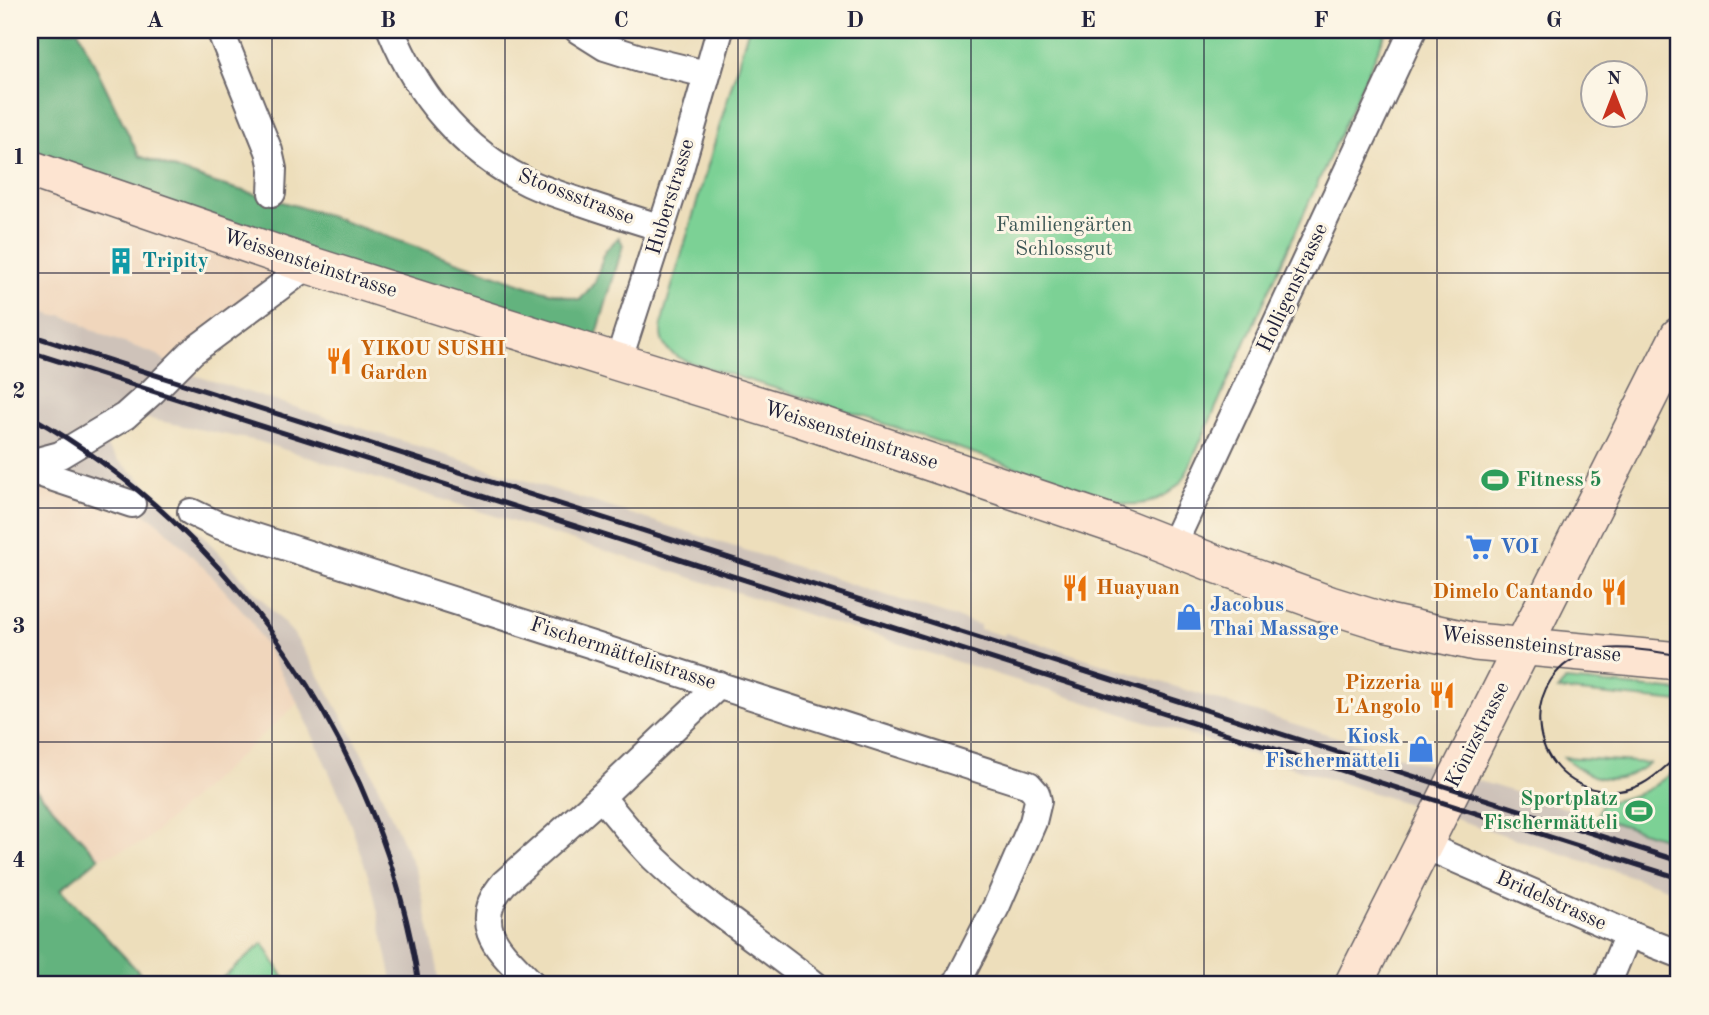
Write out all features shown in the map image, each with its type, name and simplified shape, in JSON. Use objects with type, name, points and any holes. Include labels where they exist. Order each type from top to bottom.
[{"type":"main road","name":"Weissensteinstrasse","points":[[30,169],[309,265],[797,417],[1119,526],[1330,605],[1388,623],[1475,642],[1679,661]]},
{"type":"main road","name":"Könizstrasse","points":[[1353,985],[1679,336]]},
{"type":"street","points":[[220,30],[269,150],[273,169],[272,194]]},
{"type":"street","name":"Stoossstrasse","points":[[391,30],[409,70],[424,93],[441,116],[481,153],[529,183],[662,228]]},
{"type":"street","points":[[578,30],[605,47],[706,74]]},
{"type":"street","name":"Huberstrasse","points":[[618,362],[662,228],[720,30]]},
{"type":"street","name":"Holligenstrasse","points":[[1172,547],[1413,30]]},
{"type":"street","points":[[30,463],[60,455],[125,416],[192,352],[309,265]]},
{"type":"street","points":[[30,470],[132,504]]},
{"type":"street","name":"Fischermättelistrasse","points":[[191,512],[218,526],[1029,785],[1036,793],[1037,809],[997,905],[956,985]]},
{"type":"street","points":[[533,985],[498,948],[493,939],[488,923],[493,897],[504,883],[601,797],[719,685]]},
{"type":"street","points":[[601,797],[652,856],[815,985]]},
{"type":"street","name":"Bridelstrasse","points":[[1423,845],[1679,954]]},
{"type":"street","points":[[1607,985],[1628,934]]},
{"type":"shaded area","points":[[30,168],[309,265],[175,369],[158,355],[108,337],[62,315],[55,316],[30,307]]},
{"type":"shaded area","points":[[30,307],[80,322],[108,337],[158,355],[175,369],[980,625],[980,629],[1004,636],[1005,633],[1679,843],[1679,892],[257,441],[144,418],[105,445],[118,460],[193,525],[293,633],[368,764],[418,876],[440,985],[393,985],[373,890],[344,805],[298,703],[250,619],[161,525],[132,504],[30,470]]},
{"type":"shaded area","points":[[30,470],[132,504],[161,525],[250,619],[298,703],[143,843],[99,858],[30,785]]},
{"type":"green space","points":[[30,30],[78,30],[139,156],[215,183],[311,210],[530,287],[580,300],[595,282],[605,251],[619,237],[623,245],[592,351],[30,167]]},
{"type":"green space","name":"Familiengärten Schlossgut","points":[[748,30],[1387,30],[1184,478],[1166,495],[1151,501],[1127,504],[810,399],[686,361],[665,347],[661,328],[665,310]]},
{"type":"green space","points":[[1566,680],[1679,691],[1679,702],[1558,690]]},
{"type":"green space","points":[[1564,757],[1649,763],[1627,776],[1605,779],[1584,772]]},
{"type":"green space","name":"Sportplatz Fischermätteli","points":[[1679,766],[1679,843],[1597,817],[1601,805],[1647,790]]},
{"type":"green space","points":[[30,783],[99,858],[61,889],[151,985],[30,985]]},
{"type":"green space","points":[[263,943],[288,985],[215,985]]},
{"type":"tram line","points":[[1679,655],[1614,648],[1594,651],[1568,662],[1551,680],[1541,702],[1540,725],[1545,748],[1558,768],[1578,783],[1605,791],[1638,786],[1679,755]]},
{"type":"railway","points":[[30,335],[1679,861]]},
{"type":"railway","points":[[30,352],[1679,878]]},
{"type":"railway","points":[[30,416],[104,464],[172,521],[234,585],[289,657],[335,733],[373,814],[401,899],[419,985]]},
{"type":"place","name":"Tripity","points":[[121,261]]},
{"type":"place","name":"YIKOU SUSHI Garden","points":[[339,361]]},
{"type":"place","name":"Fitness 5","points":[[1495,480]]},
{"type":"place","name":"VOI","points":[[1479,547]]},
{"type":"place","name":"Huayuan","points":[[1075,588]]},
{"type":"place","name":"Dimelo Cantando","points":[[1614,592]]},
{"type":"place","name":"Jacobus Thai Massage","points":[[1189,617]]},
{"type":"place","name":"Pizzeria L'Angolo","points":[[1442,695]]},
{"type":"place","name":"Kiosk Fischermätteli","points":[[1421,749]]},
{"type":"place","name":"Sportplatz Fischermätteli","points":[[1639,811]]}]
